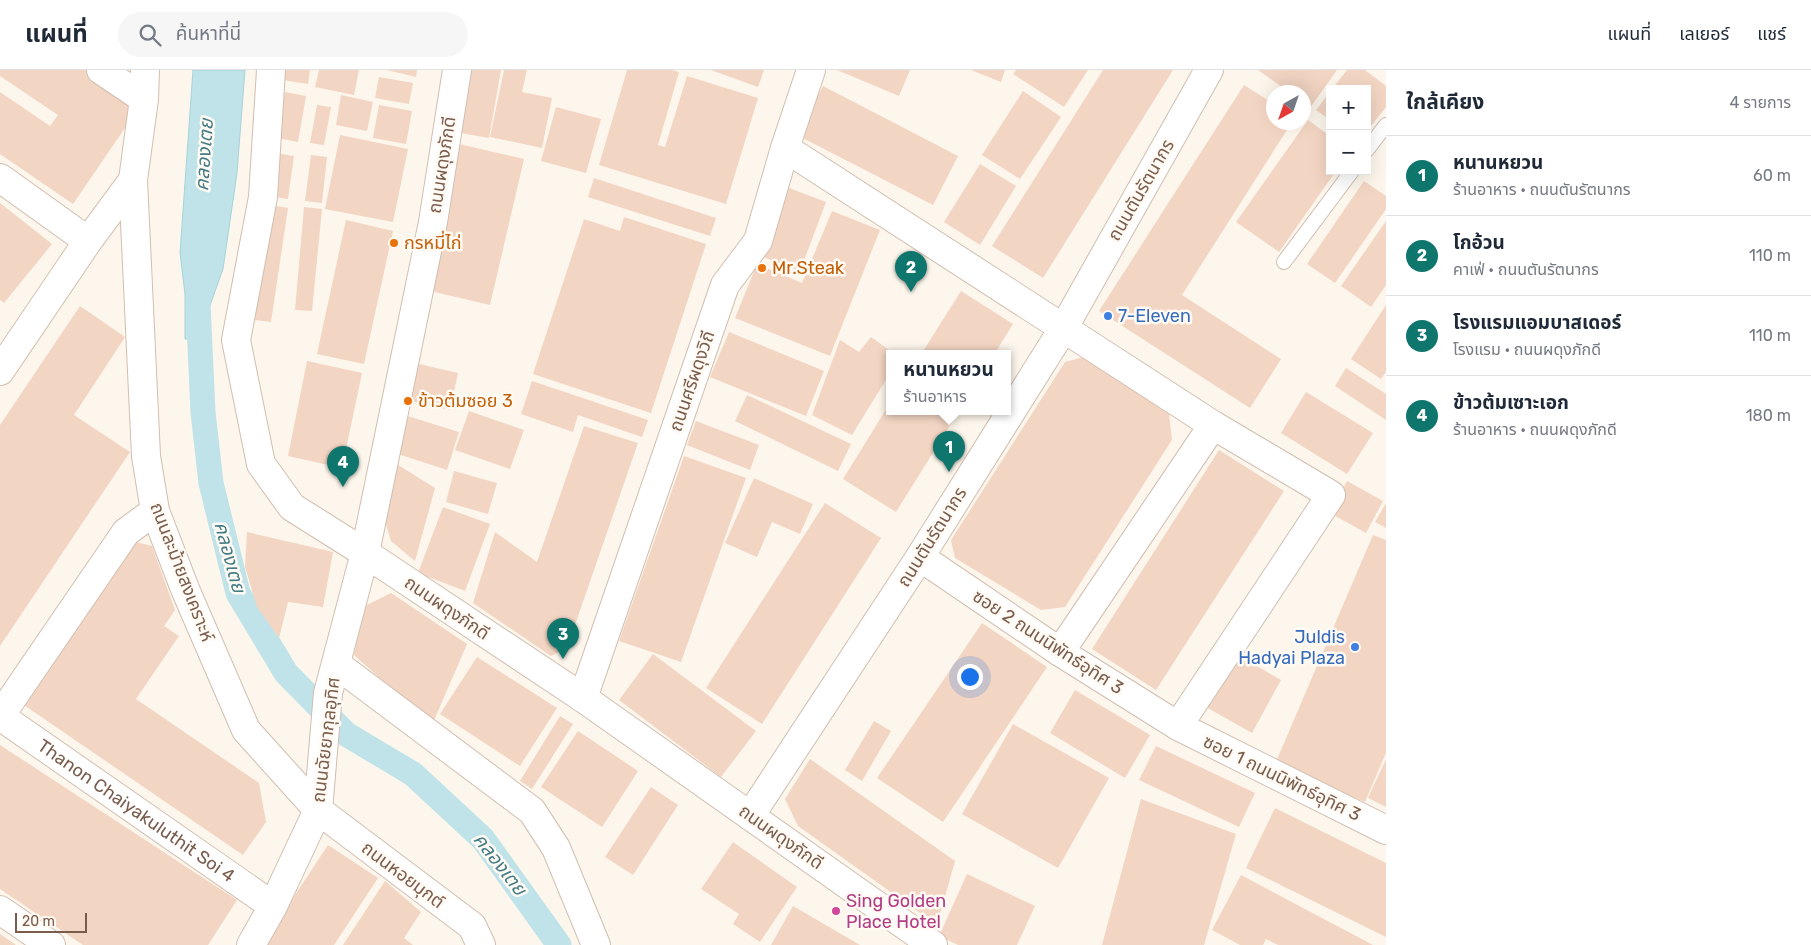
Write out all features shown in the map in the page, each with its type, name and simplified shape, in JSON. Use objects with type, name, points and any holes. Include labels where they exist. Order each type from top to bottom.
[{"type":"street","points":[[101,70],[144,99]]},
{"type":"street","name":"ถนนละม้ายสงเคราะห์","points":[[145,70],[144,99],[133,180],[146,456],[155,511],[185,589],[246,730],[319,798]]},
{"type":"street","points":[[271,70],[263,197],[236,340],[261,464],[292,508],[365,553]]},
{"type":"street","name":"ถนนผดุงภักดี","points":[[457,70],[434,222],[365,553],[583,698],[933,945]]},
{"type":"street","name":"ถนนศรีผดุงวิถี","points":[[583,698],[725,285],[758,240],[784,148],[811,70]]},
{"type":"street","name":"ถนนตันรัตนากร","points":[[1011,412],[1063,329],[1210,70]]},
{"type":"street","points":[[784,148],[1213,425],[1330,495],[1178,726]]},
{"type":"street","points":[[0,178],[88,241]]},
{"type":"street","name":"ถนนละม้ายสงเคราะห์","points":[[0,371],[88,241],[133,180]]},
{"type":"street","name":"ถนนตันรัตนากร","points":[[750,816],[920,557],[1009,415]]},
{"type":"street","points":[[1060,652],[1213,425]]},
{"type":"street","points":[[0,716],[126,532],[155,511]]},
{"type":"street","name":"ถนนฉัยยากุลอุทิศ","points":[[252,945],[273,906],[319,798],[328,693],[365,553]]},
{"type":"street","name":"ซอย 2 ถนนนิพัทธ์อุทิศ 3","points":[[920,557],[1060,652],[1178,726]]},
{"type":"street","points":[[336,664],[532,811],[556,848],[596,945]]},
{"type":"street","name":"Thanon Chaiyakuluthit Soi 4","points":[[0,716],[273,906]]},
{"type":"street","name":"ซอย 1 ถนนนิพัทธ์อุทิศ 3","points":[[1178,726],[1386,830]]},
{"type":"street","name":"ถนนหอยมุกต์","points":[[319,798],[472,926],[481,945]]},
{"type":"street","points":[[0,910],[51,945]]},
{"type":"lane","points":[[1371,145],[1386,125]]},
{"type":"lane","points":[[1284,262],[1349,175]]},
{"type":"water","points":[[193,70],[245,70],[237,173],[223,269],[208,311],[208,338],[185,339],[185,294],[180,253]]},
{"type":"building","points":[[0,70],[86,70],[140,106],[73,204],[0,154],[0,92],[50,126],[58,115],[0,76]]},
{"type":"building","points":[[278,70],[310,70],[308,84],[276,79]]},
{"type":"building","points":[[319,70],[359,70],[354,95],[315,87]]},
{"type":"building","points":[[387,70],[417,70],[416,77]]},
{"type":"building","points":[[466,70],[501,70],[489,138],[455,132]]},
{"type":"building","points":[[504,70],[527,70],[522,92],[552,98],[542,148],[490,137]]},
{"type":"building","points":[[627,70],[672,70],[679,72],[658,145],[665,147],[687,76],[758,98],[726,204],[599,165]]},
{"type":"building","points":[[711,70],[764,70],[758,87]]},
{"type":"building","points":[[837,70],[910,70],[899,96]]},
{"type":"building","points":[[971,70],[1005,70],[1001,82]]},
{"type":"building","points":[[1016,70],[1088,70],[1064,107],[1013,74]]},
{"type":"building","points":[[1103,70],[1173,70],[1043,278],[992,246]]},
{"type":"building","points":[[1258,70],[1337,70],[1311,107],[1311,85],[1279,85]]},
{"type":"building","points":[[1347,70],[1365,70],[1386,86],[1386,107],[1371,126],[1371,85],[1335,85]]},
{"type":"building","points":[[379,77],[413,83],[409,104],[375,98]]},
{"type":"building","points":[[1244,85],[1266,99],[1266,130],[1287,130],[1182,295],[1281,359],[1250,408],[1099,311]]},
{"type":"building","points":[[823,86],[958,156],[933,205],[797,135]]},
{"type":"building","points":[[1023,91],[1061,117],[1020,179],[982,155]]},
{"type":"building","points":[[285,92],[306,96],[298,142],[277,138]]},
{"type":"building","points":[[341,95],[373,102],[367,131],[336,125]]},
{"type":"building","points":[[1326,97],[1326,117],[1316,110]]},
{"type":"building","points":[[317,105],[331,107],[324,145],[310,143]]},
{"type":"building","points":[[379,105],[412,111],[406,144],[373,138]]},
{"type":"building","points":[[556,107],[601,119],[586,173],[541,161]]},
{"type":"building","points":[[1311,122],[1326,133],[1326,175],[1333,175],[1279,252],[1236,222],[1301,130],[1311,130]]},
{"type":"building","points":[[340,135],[408,149],[393,222],[325,209]]},
{"type":"building","points":[[459,144],[524,159],[490,305],[426,290]]},
{"type":"building","points":[[276,153],[294,156],[288,199],[269,196]]},
{"type":"building","points":[[311,155],[327,157],[322,203],[305,201]]},
{"type":"building","points":[[980,164],[1016,186],[980,245],[944,222]]},
{"type":"building","points":[[594,178],[716,218],[710,236],[588,197]]},
{"type":"building","points":[[1364,181],[1386,196],[1386,209],[1335,283],[1307,264]]},
{"type":"building","points":[[784,186],[826,202],[800,271],[758,255]]},
{"type":"building","points":[[0,203],[52,244],[4,303],[0,300]]},
{"type":"building","points":[[271,205],[288,208],[271,322],[255,320]]},
{"type":"building","points":[[304,207],[322,209],[312,311],[295,310]]},
{"type":"building","points":[[832,211],[880,230],[830,356],[735,318],[757,264],[802,283]]},
{"type":"building","points":[[624,217],[706,244],[651,413],[533,374],[584,219],[620,231]]},
{"type":"building","points":[[346,220],[393,231],[364,364],[317,354]]},
{"type":"building","points":[[1386,221],[1386,285],[1371,307],[1341,286]]},
{"type":"building","points":[[961,291],[1013,324],[997,350],[924,350]]},
{"type":"building","points":[[1386,305],[1386,372],[1381,379],[1351,359]]},
{"type":"building","points":[[80,306],[125,337],[74,415],[130,452],[0,646],[0,425]]},
{"type":"building","points":[[729,332],[824,371],[806,416],[710,377]]},
{"type":"building","points":[[871,337],[889,350],[886,350],[886,380],[852,435],[812,415],[840,340],[859,352]]},
{"type":"building","points":[[1084,357],[1169,414],[1172,440],[1065,607],[1041,610],[955,558],[951,540],[1065,362]]},
{"type":"building","points":[[307,361],[362,373],[342,468],[288,456]]},
{"type":"building","points":[[415,363],[458,373],[450,410],[406,400]]},
{"type":"building","points":[[1346,368],[1386,394],[1386,420],[1335,386]]},
{"type":"building","points":[[532,381],[648,420],[642,437],[578,415],[573,432],[521,414]]},
{"type":"building","points":[[1306,392],[1373,433],[1347,474],[1281,433]]},
{"type":"building","points":[[747,395],[851,444],[838,471],[735,421]]},
{"type":"building","points":[[886,409],[886,415],[957,415],[896,512],[843,479]]},
{"type":"building","points":[[469,411],[524,430],[510,469],[455,450]]},
{"type":"building","points":[[401,414],[459,432],[447,470],[389,451]]},
{"type":"building","points":[[696,421],[759,445],[750,470],[687,445]]},
{"type":"building","points":[[584,426],[638,443],[567,648],[551,656],[473,603],[495,532],[537,562]]},
{"type":"building","points":[[1219,450],[1284,491],[1156,690],[1092,649]]},
{"type":"building","points":[[684,456],[746,478],[681,662],[619,641]]},
{"type":"building","points":[[395,463],[435,488],[415,561],[391,541],[384,518]]},
{"type":"building","points":[[454,471],[497,483],[488,514],[446,502]]},
{"type":"building","points":[[754,478],[813,504],[800,534],[772,522],[757,557],[725,543]]},
{"type":"building","points":[[1347,481],[1383,501],[1366,533],[1330,513]]},
{"type":"building","points":[[825,503],[881,538],[762,724],[706,688]]},
{"type":"building","points":[[1386,503],[1386,528],[1375,522]]},
{"type":"building","points":[[443,507],[490,524],[465,591],[418,573]]},
{"type":"building","points":[[247,532],[333,552],[323,607],[288,602],[279,638],[257,607],[245,567]]},
{"type":"building","name":"Juldis Hadyai Plaza","points":[[1373,535],[1386,540],[1386,753],[1365,802],[1275,764]]},
{"type":"building","points":[[128,540],[152,546],[175,610],[164,626],[179,636],[136,699],[259,783],[266,822],[243,855],[18,701]]},
{"type":"building","points":[[391,593],[467,644],[432,725],[354,655],[363,607]]},
{"type":"building","points":[[982,623],[1047,667],[943,822],[877,778]]},
{"type":"building","points":[[653,654],[756,731],[721,777],[619,700]]},
{"type":"building","points":[[1236,654],[1281,680],[1252,733],[1206,707]]},
{"type":"building","points":[[477,657],[557,708],[520,766],[440,714]]},
{"type":"building","points":[[1075,690],[1150,735],[1125,778],[1050,733]]},
{"type":"building","points":[[560,716],[573,724],[532,789],[520,781]]},
{"type":"building","points":[[874,721],[891,731],[862,781],[845,770]]},
{"type":"building","points":[[1013,724],[1109,778],[1058,868],[962,814]]},
{"type":"building","points":[[578,731],[638,771],[602,827],[541,787]]},
{"type":"building","points":[[0,745],[237,900],[208,945],[83,945],[0,889]]},
{"type":"building","points":[[1156,746],[1255,793],[1239,827],[1139,780]]},
{"type":"building","points":[[810,759],[955,861],[937,925],[798,826],[785,799]]},
{"type":"building","points":[[1386,759],[1386,807],[1368,798]]},
{"type":"building","points":[[651,787],[678,805],[633,875],[605,857]]},
{"type":"building","points":[[1141,799],[1236,834],[1204,945],[1102,945]]},
{"type":"building","points":[[1275,808],[1386,863],[1386,937],[1246,868]]},
{"type":"building","points":[[733,842],[797,887],[760,942],[733,924],[739,914],[701,889]]},
{"type":"building","points":[[328,845],[378,878],[334,945],[262,945]]},
{"type":"building","points":[[967,874],[1035,906],[1017,945],[958,945],[939,936]]},
{"type":"building","points":[[1241,875],[1373,945],[1278,945],[1266,939],[1263,945],[1240,945],[1212,930]]},
{"type":"building","points":[[385,881],[421,912],[404,938],[413,945],[343,945]]},
{"type":"building","points":[[793,906],[860,945],[771,945]]},
{"type":"building","points":[[0,934],[16,945],[0,945]]},
{"type":"waterway","name":"คลองเตย","points":[[198,304],[203,412],[211,483],[238,593],[286,673],[346,734],[413,774],[483,839],[559,945]]},
{"type":"place","name":"กรหมี่ไก่","points":[[394,243]]},
{"type":"place","name":"Mr.Steak","points":[[762,268]]},
{"type":"place","name":"โกอ้วน","points":[[911,292]]},
{"type":"place","name":"7-Eleven","points":[[1108,316]]},
{"type":"place","name":"ข้าวต้มซอย 3","points":[[408,401]]},
{"type":"place","name":"หนานหยวน","points":[[949,472]]},
{"type":"place","name":"ข้าวต้มเซาะเอก","points":[[343,487]]},
{"type":"place","name":"Juldis Hadyai Plaza","points":[[1355,647]]},
{"type":"place","name":"โรงแรมแอมบาสเดอร์","points":[[563,659]]},
{"type":"place","name":"Sing Golden Place Hotel","points":[[836,911]]}]
